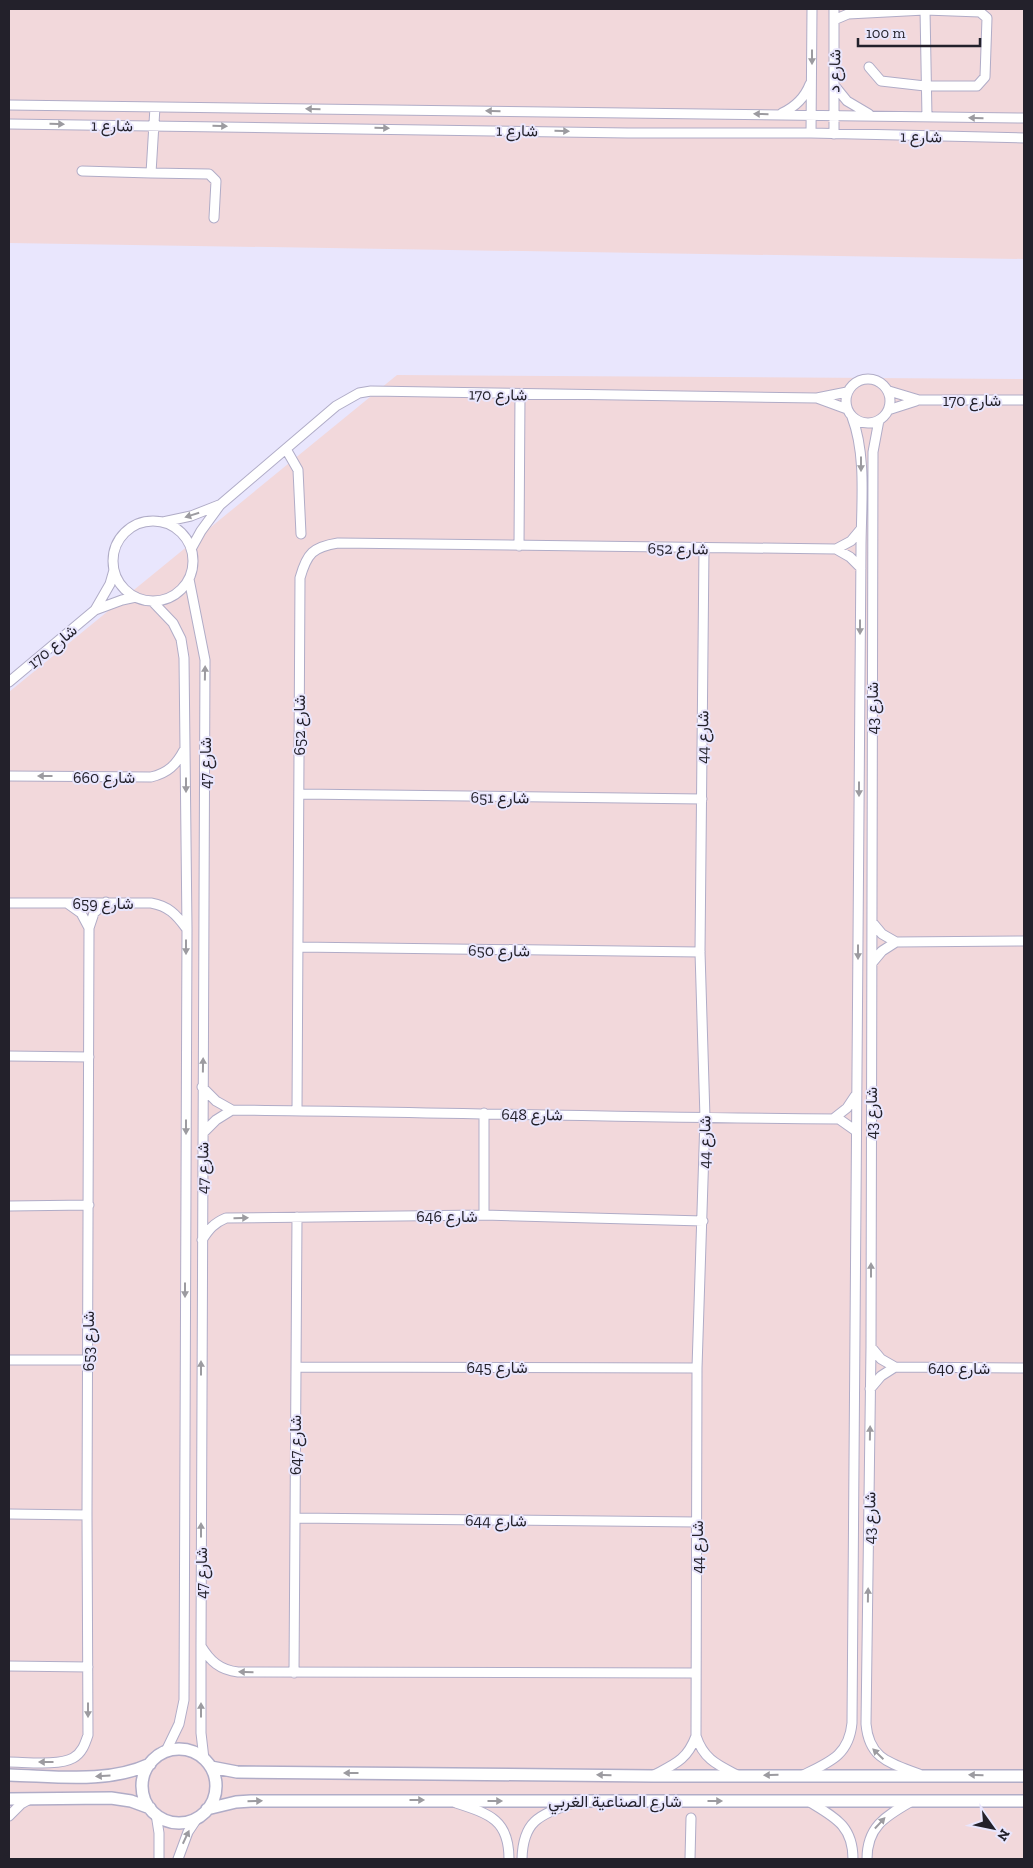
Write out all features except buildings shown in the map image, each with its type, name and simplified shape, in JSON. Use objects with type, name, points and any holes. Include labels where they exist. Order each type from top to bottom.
[{"type":"main road","points":[[9,1799],[121,1799],[153,1811],[165,1820],[187,1822],[198,1818],[207,1810],[213,1800],[216,1789],[215,1778],[207,1763],[190,1750],[166,1751],[157,1756],[144,1774],[142,1786],[144,1798],[153,1811]]},
{"type":"main road","name":"شارع الصناعية الغربي","points":[[207,1763],[237,1772],[653,1776],[1024,1776]]},
{"type":"main road","points":[[9,1776],[110,1776],[130,1772],[150,1764]]},
{"type":"main road","name":"شارع الصناعية الغربي","points":[[207,1810],[236,1802],[251,1801],[1024,1801]]},
{"type":"street","name":"شارع د","points":[[811,133],[812,9]]},
{"type":"street","name":"شارع د","points":[[834,9],[834,134]]},
{"type":"street","points":[[834,20],[848,14],[925,10],[980,12],[987,18],[985,77],[977,86],[925,86],[881,81],[869,67]]},
{"type":"street","points":[[925,10],[926,117]]},
{"type":"street","points":[[779,114],[796,104],[806,92],[812,79]]},
{"type":"street","points":[[834,85],[846,101],[874,116]]},
{"type":"street","name":"شارع 1","points":[[9,105],[1024,118]]},
{"type":"street","points":[[150,173],[155,107]]},
{"type":"street","points":[[510,130],[511,111]]},
{"type":"street","name":"شارع 1","points":[[9,124],[638,133],[811,133],[1024,138]]},
{"type":"street","points":[[82,171],[209,174],[216,181],[214,218]]},
{"type":"street","points":[[868,378],[876,380],[884,384],[888,391],[890,401],[888,410],[879,420],[865,423],[850,413],[845,404],[847,392],[852,384],[859,380],[868,378]]},
{"type":"street","name":"شارع 170","points":[[191,549],[200,531],[220,505],[336,406],[359,393],[372,391],[817,398],[847,392]]},
{"type":"street","name":"شارع 170","points":[[888,391],[919,400],[1024,400]]},
{"type":"street","points":[[519,546],[520,394]]},
{"type":"street","name":"شارع 170","points":[[817,398],[850,413]]},
{"type":"street","name":"شارع 170","points":[[888,410],[919,400]]},
{"type":"street","name":"شارع 43","points":[[804,1775],[844,1751],[851,1734],[852,1723],[861,450],[857,429],[850,413]]},
{"type":"street","name":"شارع 43","points":[[879,420],[873,452],[867,1736],[880,1758],[921,1775]]},
{"type":"street","points":[[286,449],[298,470],[301,534]]},
{"type":"street","name":"شارع 170","points":[[163,522],[191,516],[220,505]]},
{"type":"street","points":[[142,522],[163,522],[180,532],[191,549],[192,564],[189,579],[170,597],[152,601],[136,597],[118,581],[114,570],[115,550],[125,532],[142,522]]},
{"type":"street","points":[[836,549],[850,541],[861,528]]},
{"type":"street","name":"شارع 652","points":[[297,1111],[300,578],[304,562],[314,550],[338,542],[836,549]]},
{"type":"street","name":"شارع 44","points":[[704,548],[700,952],[705,1118],[697,1368],[696,1736],[703,1753],[710,1760],[740,1776]]},
{"type":"street","points":[[836,549],[850,556],[861,568]]},
{"type":"street","name":"شارع 170","points":[[95,610],[110,584],[114,570]]},
{"type":"street","name":"شارع 47","points":[[189,579],[205,660],[201,1733],[207,1763]]},
{"type":"street","name":"شارع 170","points":[[9,682],[95,610],[136,597]]},
{"type":"street","name":"شارع 47","points":[[152,601],[173,623],[181,639],[184,658],[186,929],[184,1700],[179,1724],[166,1751]]},
{"type":"street","name":"شارع 660","points":[[9,776],[151,777],[160,775],[173,766],[185,747]]},
{"type":"street","name":"شارع 651","points":[[299,794],[702,799]]},
{"type":"street","name":"شارع 653","points":[[9,1762],[63,1762],[81,1752],[88,1735],[89,928],[94,913],[106,902]]},
{"type":"street","name":"شارع 659","points":[[9,903],[151,903],[162,905],[179,918],[186,929]]},
{"type":"street","points":[[67,903],[81,913],[89,928]]},
{"type":"street","points":[[872,922],[882,934],[896,942],[1024,941]]},
{"type":"street","points":[[872,963],[882,951],[896,942]]},
{"type":"street","name":"شارع 650","points":[[298,947],[700,952]]},
{"type":"street","points":[[9,1056],[89,1057]]},
{"type":"street","points":[[202,1087],[216,1100],[232,1110],[216,1120],[203,1133]]},
{"type":"street","points":[[833,1119],[847,1108],[856,1094]]},
{"type":"street","name":"شارع 648","points":[[232,1110],[839,1119],[856,1131]]},
{"type":"street","points":[[484,1113],[484,1216]]},
{"type":"street","points":[[9,1206],[88,1205]]},
{"type":"street","name":"شارع 646","points":[[202,1240],[209,1228],[226,1218],[484,1216],[703,1221]]},
{"type":"street","name":"شارع 647","points":[[294,1673],[297,1217]]},
{"type":"street","points":[[870,1347],[881,1359],[895,1367],[881,1376],[870,1389]]},
{"type":"street","points":[[9,1360],[88,1360]]},
{"type":"street","name":"شارع 645","points":[[296,1367],[697,1368]]},
{"type":"street","name":"شارع 640","points":[[895,1367],[1024,1368]]},
{"type":"street","points":[[9,1514],[87,1515]]},
{"type":"street","name":"شارع 644","points":[[295,1518],[697,1522]]},
{"type":"street","points":[[201,1646],[214,1664],[228,1671],[294,1673],[696,1673]]},
{"type":"street","points":[[9,1666],[88,1666]]},
{"type":"street","name":"شارع 44","points":[[653,1776],[682,1760],[688,1753],[696,1736]]},
{"type":"street","points":[[9,1816],[21,1804],[31,1798]]},
{"type":"street","points":[[446,1800],[488,1814],[498,1822],[504,1830],[508,1841],[509,1859]]},
{"type":"street","points":[[522,1859],[523,1841],[527,1831],[534,1822],[547,1813],[579,1800]]},
{"type":"street","points":[[808,1801],[841,1823],[852,1841],[853,1859]]},
{"type":"street","points":[[867,1859],[868,1842],[877,1825],[912,1801]]},
{"type":"street","points":[[153,1811],[159,1832],[159,1859]]},
{"type":"street","points":[[178,1859],[188,1832],[198,1818]]},
{"type":"street","points":[[690,1859],[691,1818]]},
{"type":"shaded area","points":[[9,9],[1024,9],[1024,259],[9,243]]},
{"type":"shaded area","points":[[397,375],[1024,379],[1024,1859],[9,1859],[9,692]]}]
